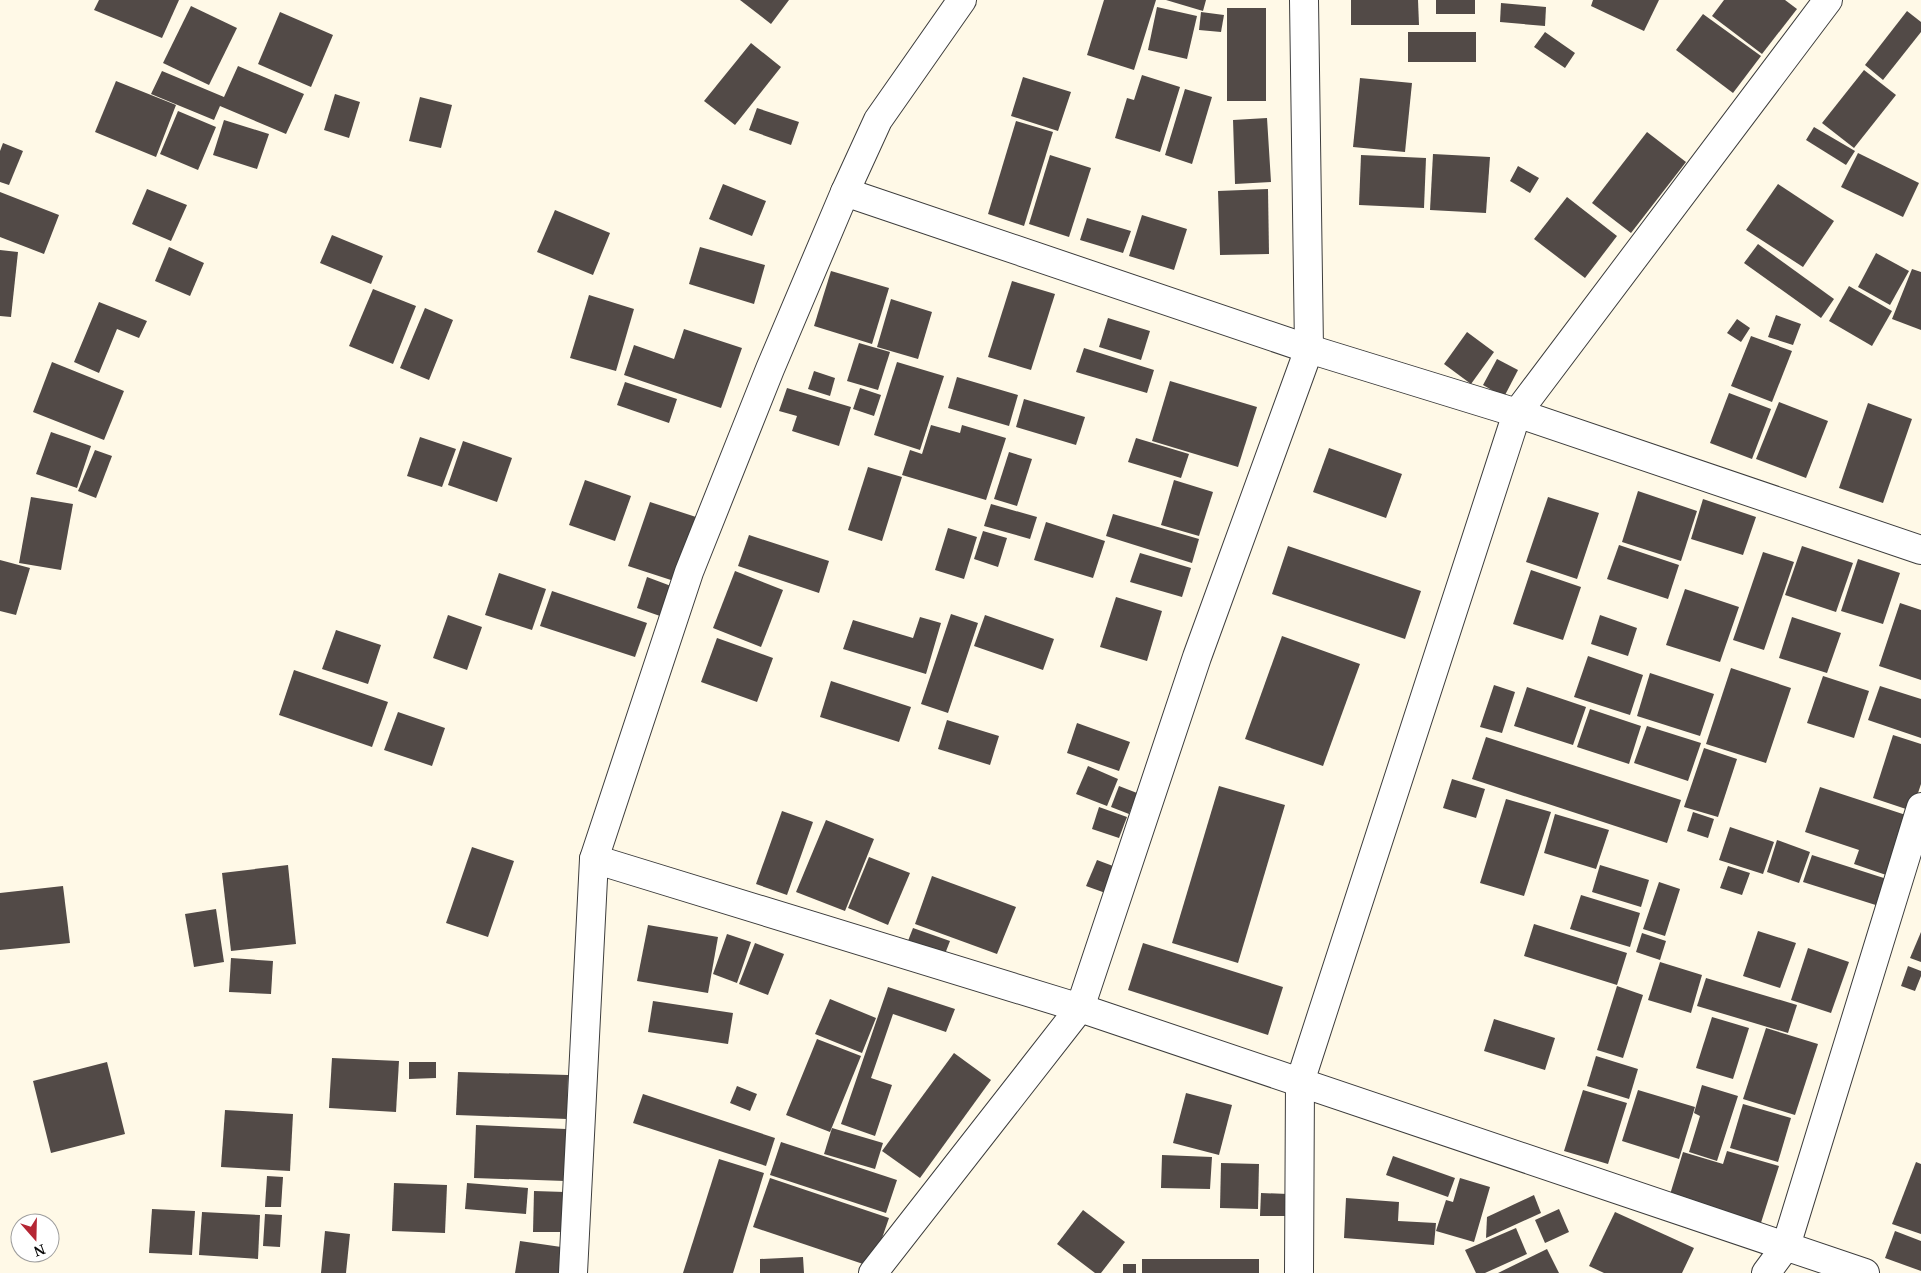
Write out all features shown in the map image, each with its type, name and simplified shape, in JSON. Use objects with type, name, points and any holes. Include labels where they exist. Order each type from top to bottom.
[{"type":"street","points":[[573,1273],[594,858],[689,572],[770,369],[845,192],[878,120],[962,0]]},
{"type":"street","points":[[873,1273],[1080,1008],[1197,657],[1309,349],[1304,0]]},
{"type":"street","points":[[1299,1273],[1300,1082],[1517,413],[1828,0]]},
{"type":"street","points":[[845,192],[1309,349],[1517,413],[1921,550]]},
{"type":"street","points":[[1766,1273],[1786,1246],[1921,807]]},
{"type":"street","points":[[594,858],[1080,1008],[1865,1273]]},
{"type":"building","points":[[99,0],[179,0],[162,38],[94,10]]},
{"type":"building","points":[[740,0],[789,0],[771,24]]},
{"type":"building","points":[[1104,0],[1156,0],[1134,70],[1087,55]]},
{"type":"building","points":[[1166,0],[1206,0],[1203,11]]},
{"type":"building","points":[[1351,0],[1418,0],[1419,25],[1351,25]]},
{"type":"building","points":[[1436,0],[1475,0],[1475,14],[1436,14]]},
{"type":"building","points":[[1593,0],[1659,0],[1644,31],[1591,6]]},
{"type":"building","points":[[1724,0],[1785,0],[1797,9],[1762,54],[1712,16]]},
{"type":"building","points":[[1501,3],[1546,7],[1545,26],[1500,22]]},
{"type":"building","points":[[191,6],[237,28],[209,85],[163,63]]},
{"type":"building","points":[[1157,7],[1197,16],[1187,59],[1148,50]]},
{"type":"building","points":[[1227,8],[1266,8],[1266,101],[1227,101]]},
{"type":"building","points":[[1907,11],[1921,22],[1921,32],[1883,80],[1865,65]]},
{"type":"building","points":[[280,12],[333,35],[311,87],[258,64]]},
{"type":"building","points":[[1201,12],[1224,15],[1221,32],[1199,30]]},
{"type":"building","points":[[1703,14],[1761,56],[1733,93],[1676,50]]},
{"type":"building","points":[[1408,32],[1476,32],[1476,62],[1408,62]]},
{"type":"building","points":[[1545,32],[1575,53],[1565,68],[1534,47]]},
{"type":"building","points":[[751,43],[781,67],[735,125],[704,101]]},
{"type":"building","points":[[238,66],[304,94],[286,134],[220,106],[214,120],[151,94],[162,71],[224,97]]},
{"type":"building","points":[[1864,70],[1896,95],[1854,148],[1822,123]]},
{"type":"building","points":[[1142,75],[1180,87],[1160,152],[1115,138],[1127,98],[1134,100]]},
{"type":"building","points":[[1023,77],[1071,92],[1058,131],[1011,116]]},
{"type":"building","points":[[1360,78],[1412,83],[1405,152],[1353,147]]},
{"type":"building","points":[[116,81],[176,105],[156,157],[95,132]]},
{"type":"building","points":[[1185,89],[1212,97],[1192,164],[1165,155]]},
{"type":"building","points":[[335,94],[360,102],[349,138],[324,130]]},
{"type":"building","points":[[420,97],[452,105],[441,148],[409,141]]},
{"type":"building","points":[[757,108],[799,122],[791,145],[749,130]]},
{"type":"building","points":[[178,111],[216,127],[198,170],[160,154]]},
{"type":"building","points":[[1267,118],[1271,182],[1235,184],[1233,120]]},
{"type":"building","points":[[224,120],[269,134],[257,169],[213,155]]},
{"type":"building","points":[[1016,121],[1053,132],[1024,226],[988,214]]},
{"type":"building","points":[[1814,127],[1855,151],[1846,165],[1806,140]]},
{"type":"building","points":[[1647,132],[1686,162],[1631,233],[1592,203]]},
{"type":"building","points":[[3,143],[23,151],[9,185],[0,182],[0,151]]},
{"type":"building","points":[[1858,153],[1919,183],[1903,217],[1841,187]]},
{"type":"building","points":[[1433,154],[1490,157],[1486,213],[1430,210]]},
{"type":"building","points":[[1050,155],[1091,168],[1069,237],[1029,224]]},
{"type":"building","points":[[1361,155],[1426,158],[1424,208],[1359,205]]},
{"type":"building","points":[[1518,166],[1539,178],[1530,193],[1510,181]]},
{"type":"building","points":[[723,184],[766,201],[752,236],[709,219]]},
{"type":"building","points":[[1778,184],[1834,221],[1803,267],[1746,230]]},
{"type":"building","points":[[147,189],[187,205],[171,241],[132,224]]},
{"type":"building","points":[[1268,189],[1269,254],[1220,255],[1218,191]]},
{"type":"building","points":[[0,192],[59,215],[44,254],[0,237]]},
{"type":"building","points":[[1567,197],[1617,236],[1585,278],[1534,239]]},
{"type":"building","points":[[555,210],[610,233],[593,275],[537,252]]},
{"type":"building","points":[[1142,215],[1187,229],[1174,270],[1129,256]]},
{"type":"building","points":[[1087,218],[1131,231],[1123,253],[1080,240]]},
{"type":"building","points":[[332,235],[383,256],[371,284],[320,263]]},
{"type":"building","points":[[1758,244],[1834,299],[1821,318],[1744,263]]},
{"type":"building","points":[[169,247],[204,263],[190,296],[155,281]]},
{"type":"building","points":[[700,247],[765,265],[754,304],[689,284]]},
{"type":"building","points":[[0,250],[18,252],[11,317],[0,316]]},
{"type":"building","points":[[1876,253],[1909,271],[1890,305],[1858,287]]},
{"type":"building","points":[[1912,269],[1921,272],[1921,330],[1892,319]]},
{"type":"building","points":[[831,271],[889,288],[872,344],[814,326]]},
{"type":"building","points":[[1012,281],[1055,294],[1031,370],[988,357]]},
{"type":"building","points":[[1849,286],[1892,311],[1872,346],[1829,321]]},
{"type":"building","points":[[373,289],[416,306],[393,364],[349,346]]},
{"type":"building","points":[[589,295],[634,309],[616,371],[570,358]]},
{"type":"building","points":[[891,299],[932,312],[918,359],[877,347]]},
{"type":"building","points":[[99,302],[147,321],[139,338],[117,329],[99,373],[74,362]]},
{"type":"building","points":[[425,308],[453,320],[429,380],[400,368]]},
{"type":"building","points":[[1776,315],[1801,324],[1793,345],[1768,337]]},
{"type":"building","points":[[1108,318],[1150,331],[1141,360],[1099,347]]},
{"type":"building","points":[[1737,319],[1750,328],[1741,342],[1727,333]]},
{"type":"building","points":[[684,329],[742,348],[721,408],[624,375],[634,345],[674,359]]},
{"type":"building","points":[[1467,332],[1494,352],[1471,384],[1444,364]]},
{"type":"building","points":[[1751,336],[1792,351],[1772,402],[1731,386]]},
{"type":"building","points":[[859,343],[890,352],[878,390],[847,381]]},
{"type":"building","points":[[1084,348],[1154,370],[1147,393],[1076,372]]},
{"type":"building","points":[[1497,359],[1518,370],[1504,397],[1483,385]]},
{"type":"building","points":[[52,362],[124,391],[104,440],[33,412]]},
{"type":"building","points":[[897,362],[944,376],[920,450],[874,435]]},
{"type":"building","points":[[814,371],[835,378],[830,396],[808,389]]},
{"type":"building","points":[[957,377],[1018,395],[1009,426],[948,408]]},
{"type":"building","points":[[1170,381],[1257,407],[1238,467],[1152,441]]},
{"type":"building","points":[[625,382],[677,399],[669,423],[617,405]]},
{"type":"building","points":[[787,388],[851,407],[839,446],[792,431],[797,416],[779,411]]},
{"type":"building","points":[[860,388],[881,395],[874,416],[853,409]]},
{"type":"building","points":[[1729,393],[1771,409],[1752,459],[1710,443]]},
{"type":"building","points":[[1024,399],[1085,417],[1076,445],[1016,427]]},
{"type":"building","points":[[1779,402],[1828,421],[1806,478],[1756,459]]},
{"type":"building","points":[[1868,403],[1912,419],[1883,503],[1839,488]]},
{"type":"building","points":[[931,425],[960,433],[962,425],[1006,438],[986,500],[902,475],[910,450],[922,454]]},
{"type":"building","points":[[51,432],[91,446],[77,488],[36,474]]},
{"type":"building","points":[[420,437],[456,449],[442,487],[407,476]]},
{"type":"building","points":[[1136,438],[1189,454],[1181,478],[1128,462]]},
{"type":"building","points":[[463,441],[512,458],[497,502],[448,485]]},
{"type":"building","points":[[1329,448],[1402,474],[1386,518],[1313,492]]},
{"type":"building","points":[[95,450],[112,456],[96,498],[78,491]]},
{"type":"building","points":[[1009,452],[1032,459],[1017,506],[994,499]]},
{"type":"building","points":[[868,467],[902,477],[882,541],[848,530]]},
{"type":"building","points":[[585,480],[631,496],[615,541],[569,525]]},
{"type":"building","points":[[1174,480],[1213,492],[1199,536],[1161,525]]},
{"type":"building","points":[[1638,491],[1697,511],[1681,561],[1622,542]]},
{"type":"building","points":[[31,497],[73,504],[61,570],[19,563]]},
{"type":"building","points":[[1548,497],[1599,513],[1577,579],[1526,562]]},
{"type":"building","points":[[1703,499],[1756,517],[1743,555],[1691,539]]},
{"type":"building","points":[[650,502],[696,517],[674,581],[628,566]]},
{"type":"building","points":[[991,504],[1037,517],[1030,539],[984,526]]},
{"type":"building","points":[[1113,514],[1199,539],[1192,563],[1106,536]]},
{"type":"building","points":[[1046,522],[1105,541],[1093,578],[1034,560]]},
{"type":"building","points":[[948,528],[977,537],[964,579],[935,570]]},
{"type":"building","points":[[983,531],[1007,538],[998,567],[974,559]]},
{"type":"building","points":[[749,535],[829,561],[819,593],[738,566]]},
{"type":"building","points":[[1619,545],[1679,565],[1668,599],[1607,579]]},
{"type":"building","points":[[1288,546],[1421,591],[1405,639],[1272,594]]},
{"type":"building","points":[[1802,546],[1853,563],[1836,612],[1785,595]]},
{"type":"building","points":[[1763,552],[1794,562],[1764,650],[1733,640]]},
{"type":"building","points":[[1140,553],[1191,568],[1182,597],[1130,582]]},
{"type":"building","points":[[1858,559],[1900,573],[1883,624],[1841,611]]},
{"type":"building","points":[[0,560],[30,568],[16,615],[0,611]]},
{"type":"building","points":[[1531,570],[1581,587],[1563,640],[1513,624]]},
{"type":"building","points":[[735,571],[783,590],[761,647],[713,628]]},
{"type":"building","points":[[499,573],[546,589],[532,630],[485,615]]},
{"type":"building","points":[[647,577],[671,586],[660,616],[637,608]]},
{"type":"building","points":[[1685,589],[1739,607],[1720,662],[1666,645]]},
{"type":"building","points":[[552,591],[647,623],[635,657],[540,626]]},
{"type":"building","points":[[1116,597],[1162,611],[1147,661],[1100,647]]},
{"type":"building","points":[[1900,603],[1921,610],[1921,680],[1879,666]]},
{"type":"building","points":[[951,614],[978,623],[948,713],[921,704]]},
{"type":"building","points":[[448,615],[482,627],[467,670],[433,658]]},
{"type":"building","points":[[985,615],[1054,639],[1043,670],[974,646]]},
{"type":"building","points":[[1600,615],[1637,628],[1628,656],[1591,644]]},
{"type":"building","points":[[920,617],[941,623],[926,674],[843,649],[853,620],[913,638]]},
{"type":"building","points":[[1792,617],[1841,633],[1827,673],[1779,658]]},
{"type":"building","points":[[336,630],[381,645],[368,684],[322,669]]},
{"type":"building","points":[[1282,636],[1360,664],[1323,766],[1245,739]]},
{"type":"building","points":[[717,638],[773,658],[757,702],[701,682]]},
{"type":"building","points":[[1588,656],[1643,675],[1630,715],[1574,697]]},
{"type":"building","points":[[1731,668],[1791,688],[1766,763],[1706,744]]},
{"type":"building","points":[[294,670],[388,702],[372,747],[279,715]]},
{"type":"building","points":[[1650,673],[1714,694],[1700,736],[1637,716]]},
{"type":"building","points":[[1823,676],[1869,691],[1854,738],[1807,723]]},
{"type":"building","points":[[831,681],[911,707],[899,742],[820,717]]},
{"type":"building","points":[[1494,685],[1515,692],[1502,733],[1480,727]]},
{"type":"building","points":[[1880,686],[1921,699],[1921,738],[1868,720]]},
{"type":"building","points":[[1527,687],[1586,707],[1573,745],[1514,726]]},
{"type":"building","points":[[1590,709],[1641,726],[1629,764],[1577,747]]},
{"type":"building","points":[[398,712],[445,728],[432,766],[384,750]]},
{"type":"building","points":[[947,720],[999,736],[990,765],[938,749]]},
{"type":"building","points":[[1077,723],[1130,742],[1119,771],[1067,753]]},
{"type":"building","points":[[1647,726],[1701,743],[1688,781],[1634,763]]},
{"type":"building","points":[[1893,735],[1921,744],[1921,784],[1912,811],[1873,798]]},
{"type":"building","points":[[1486,737],[1681,800],[1667,843],[1472,779]]},
{"type":"building","points":[[1704,748],[1737,759],[1718,817],[1684,807]]},
{"type":"building","points":[[1088,766],[1118,779],[1107,806],[1076,794]]},
{"type":"building","points":[[1452,779],[1485,789],[1476,818],[1443,808]]},
{"type":"building","points":[[1119,786],[1137,793],[1129,814],[1111,807]]},
{"type":"building","points":[[1219,786],[1285,805],[1238,963],[1172,943]]},
{"type":"building","points":[[1820,787],[1912,817],[1892,877],[1854,864],[1859,850],[1805,832]]},
{"type":"building","points":[[1506,799],[1551,812],[1524,896],[1480,883]]},
{"type":"building","points":[[1099,807],[1127,817],[1119,838],[1092,829]]},
{"type":"building","points":[[782,811],[813,822],[787,895],[756,884]]},
{"type":"building","points":[[1693,812],[1714,819],[1708,838],[1687,831]]},
{"type":"building","points":[[1555,814],[1609,830],[1596,869],[1544,853]]},
{"type":"building","points":[[826,820],[874,839],[845,911],[796,892]]},
{"type":"building","points":[[1730,827],[1774,842],[1763,874],[1719,860]]},
{"type":"building","points":[[1777,840],[1810,852],[1799,883],[1767,872]]},
{"type":"building","points":[[472,847],[514,861],[488,937],[446,923]]},
{"type":"building","points":[[1812,855],[1890,880],[1882,907],[1803,882]]},
{"type":"building","points":[[869,857],[910,873],[888,925],[848,908]]},
{"type":"building","points":[[1097,860],[1121,869],[1111,895],[1086,886]]},
{"type":"building","points":[[288,865],[296,944],[231,951],[222,873]]},
{"type":"building","points":[[1600,865],[1649,880],[1641,907],[1592,892]]},
{"type":"building","points":[[1728,866],[1750,873],[1742,895],[1720,888]]},
{"type":"building","points":[[932,876],[1016,907],[997,954],[915,924]]},
{"type":"building","points":[[1659,882],[1680,889],[1665,936],[1643,929]]},
{"type":"building","points":[[63,886],[70,943],[0,950],[0,893]]},
{"type":"building","points":[[1581,895],[1640,913],[1630,947],[1570,929]]},
{"type":"building","points":[[216,909],[224,962],[194,967],[185,914]]},
{"type":"building","points":[[1534,924],[1627,953],[1617,985],[1524,956]]},
{"type":"building","points":[[648,925],[718,937],[708,993],[637,981]]},
{"type":"building","points":[[913,928],[950,941],[943,959],[906,946]]},
{"type":"building","points":[[1758,931],[1796,943],[1780,988],[1743,976]]},
{"type":"building","points":[[1921,932],[1921,962],[1910,958]]},
{"type":"building","points":[[1642,933],[1666,941],[1660,960],[1636,952]]},
{"type":"building","points":[[727,934],[751,942],[737,983],[713,974]]},
{"type":"building","points":[[755,943],[784,954],[768,995],[739,984]]},
{"type":"building","points":[[1143,943],[1283,987],[1268,1035],[1128,990]]},
{"type":"building","points":[[1808,948],[1849,962],[1831,1013],[1791,1000]]},
{"type":"building","points":[[231,958],[273,961],[271,994],[229,992]]},
{"type":"building","points":[[1660,962],[1702,975],[1691,1013],[1648,1000]]},
{"type":"building","points":[[1908,966],[1921,971],[1915,991],[1901,986]]},
{"type":"building","points":[[1706,978],[1797,1005],[1788,1033],[1697,1006]]},
{"type":"building","points":[[1617,986],[1643,995],[1623,1058],[1597,1050]]},
{"type":"building","points":[[888,987],[955,1009],[946,1032],[893,1014],[871,1078],[892,1085],[875,1136],[841,1124]]},
{"type":"building","points":[[830,999],[876,1018],[862,1053],[815,1034]]},
{"type":"building","points":[[653,1001],[733,1013],[728,1044],[648,1032]]},
{"type":"building","points":[[1712,1017],[1749,1028],[1733,1079],[1696,1068]]},
{"type":"building","points":[[1494,1019],[1555,1038],[1545,1070],[1484,1051]]},
{"type":"building","points":[[1766,1028],[1818,1044],[1795,1115],[1743,1099]]},
{"type":"building","points":[[817,1039],[861,1056],[830,1132],[786,1115]]},
{"type":"building","points":[[954,1053],[991,1080],[920,1178],[882,1151]]},
{"type":"building","points":[[1596,1056],[1638,1069],[1629,1099],[1587,1086]]},
{"type":"building","points":[[332,1058],[399,1061],[396,1112],[329,1108]]},
{"type":"building","points":[[107,1062],[125,1134],[51,1153],[33,1081]]},
{"type":"building","points":[[409,1062],[436,1062],[436,1078],[409,1079]]},
{"type":"building","points":[[458,1072],[568,1075],[567,1119],[456,1115]]},
{"type":"building","points":[[1702,1085],[1738,1096],[1717,1161],[1689,1152],[1700,1116],[1694,1113]]},
{"type":"building","points":[[737,1086],[757,1094],[750,1111],[730,1103]]},
{"type":"building","points":[[1583,1090],[1627,1103],[1608,1164],[1564,1151]]},
{"type":"building","points":[[1638,1090],[1695,1107],[1679,1159],[1622,1141]]},
{"type":"building","points":[[1186,1093],[1232,1105],[1219,1155],[1173,1143]]},
{"type":"building","points":[[643,1094],[775,1138],[766,1166],[633,1123]]},
{"type":"building","points":[[1743,1104],[1791,1118],[1778,1162],[1730,1148]]},
{"type":"building","points":[[225,1110],[293,1114],[290,1171],[221,1167]]},
{"type":"building","points":[[476,1125],[566,1129],[565,1181],[474,1178]]},
{"type":"building","points":[[832,1128],[883,1143],[875,1169],[824,1154]]},
{"type":"building","points":[[781,1142],[897,1180],[886,1213],[770,1175]]},
{"type":"building","points":[[1727,1151],[1779,1166],[1759,1229],[1668,1201],[1683,1152],[1723,1164]]},
{"type":"building","points":[[1162,1155],[1212,1157],[1210,1189],[1161,1188]]},
{"type":"building","points":[[1393,1156],[1455,1178],[1448,1197],[1386,1175]]},
{"type":"building","points":[[719,1159],[764,1173],[733,1273],[683,1273]]},
{"type":"building","points":[[1916,1162],[1921,1164],[1921,1234],[1892,1224]]},
{"type":"building","points":[[1221,1163],[1259,1164],[1258,1209],[1220,1208]]},
{"type":"building","points":[[267,1176],[283,1177],[281,1207],[265,1207]]},
{"type":"building","points":[[770,1178],[889,1218],[872,1267],[753,1227]]},
{"type":"building","points":[[1460,1178],[1490,1187],[1474,1242],[1436,1231],[1446,1200],[1453,1202]]},
{"type":"building","points":[[394,1183],[447,1185],[445,1233],[392,1231]]},
{"type":"building","points":[[467,1183],[528,1188],[526,1214],[465,1209]]},
{"type":"building","points":[[534,1191],[565,1192],[564,1232],[533,1232]]},
{"type":"building","points":[[1261,1193],[1288,1194],[1287,1216],[1260,1216]]},
{"type":"building","points":[[1534,1195],[1541,1213],[1486,1238],[1487,1217]]},
{"type":"building","points":[[1346,1198],[1399,1202],[1398,1221],[1436,1223],[1434,1245],[1344,1238]]},
{"type":"building","points":[[152,1209],[195,1211],[192,1255],[149,1253]]},
{"type":"building","points":[[1559,1209],[1569,1232],[1545,1243],[1535,1220]]},
{"type":"building","points":[[1083,1210],[1125,1242],[1101,1273],[1095,1273],[1057,1244]]},
{"type":"building","points":[[202,1212],[260,1215],[258,1259],[199,1255]]},
{"type":"building","points":[[1615,1212],[1694,1248],[1682,1273],[1604,1273],[1589,1266]]},
{"type":"building","points":[[265,1214],[282,1215],[280,1247],[263,1246]]},
{"type":"building","points":[[1516,1228],[1527,1254],[1485,1273],[1476,1273],[1465,1250]]},
{"type":"building","points":[[325,1231],[350,1234],[346,1273],[321,1273]]},
{"type":"building","points":[[1895,1231],[1921,1241],[1921,1271],[1885,1258]]},
{"type":"building","points":[[520,1241],[568,1248],[565,1273],[515,1273]]},
{"type":"building","points":[[1547,1249],[1559,1273],[1498,1273]]},
{"type":"building","points":[[803,1257],[804,1273],[760,1273],[760,1259]]},
{"type":"building","points":[[1142,1259],[1259,1259],[1259,1273],[1142,1273]]},
{"type":"building","points":[[1123,1264],[1136,1264],[1136,1273],[1123,1273]]}]
